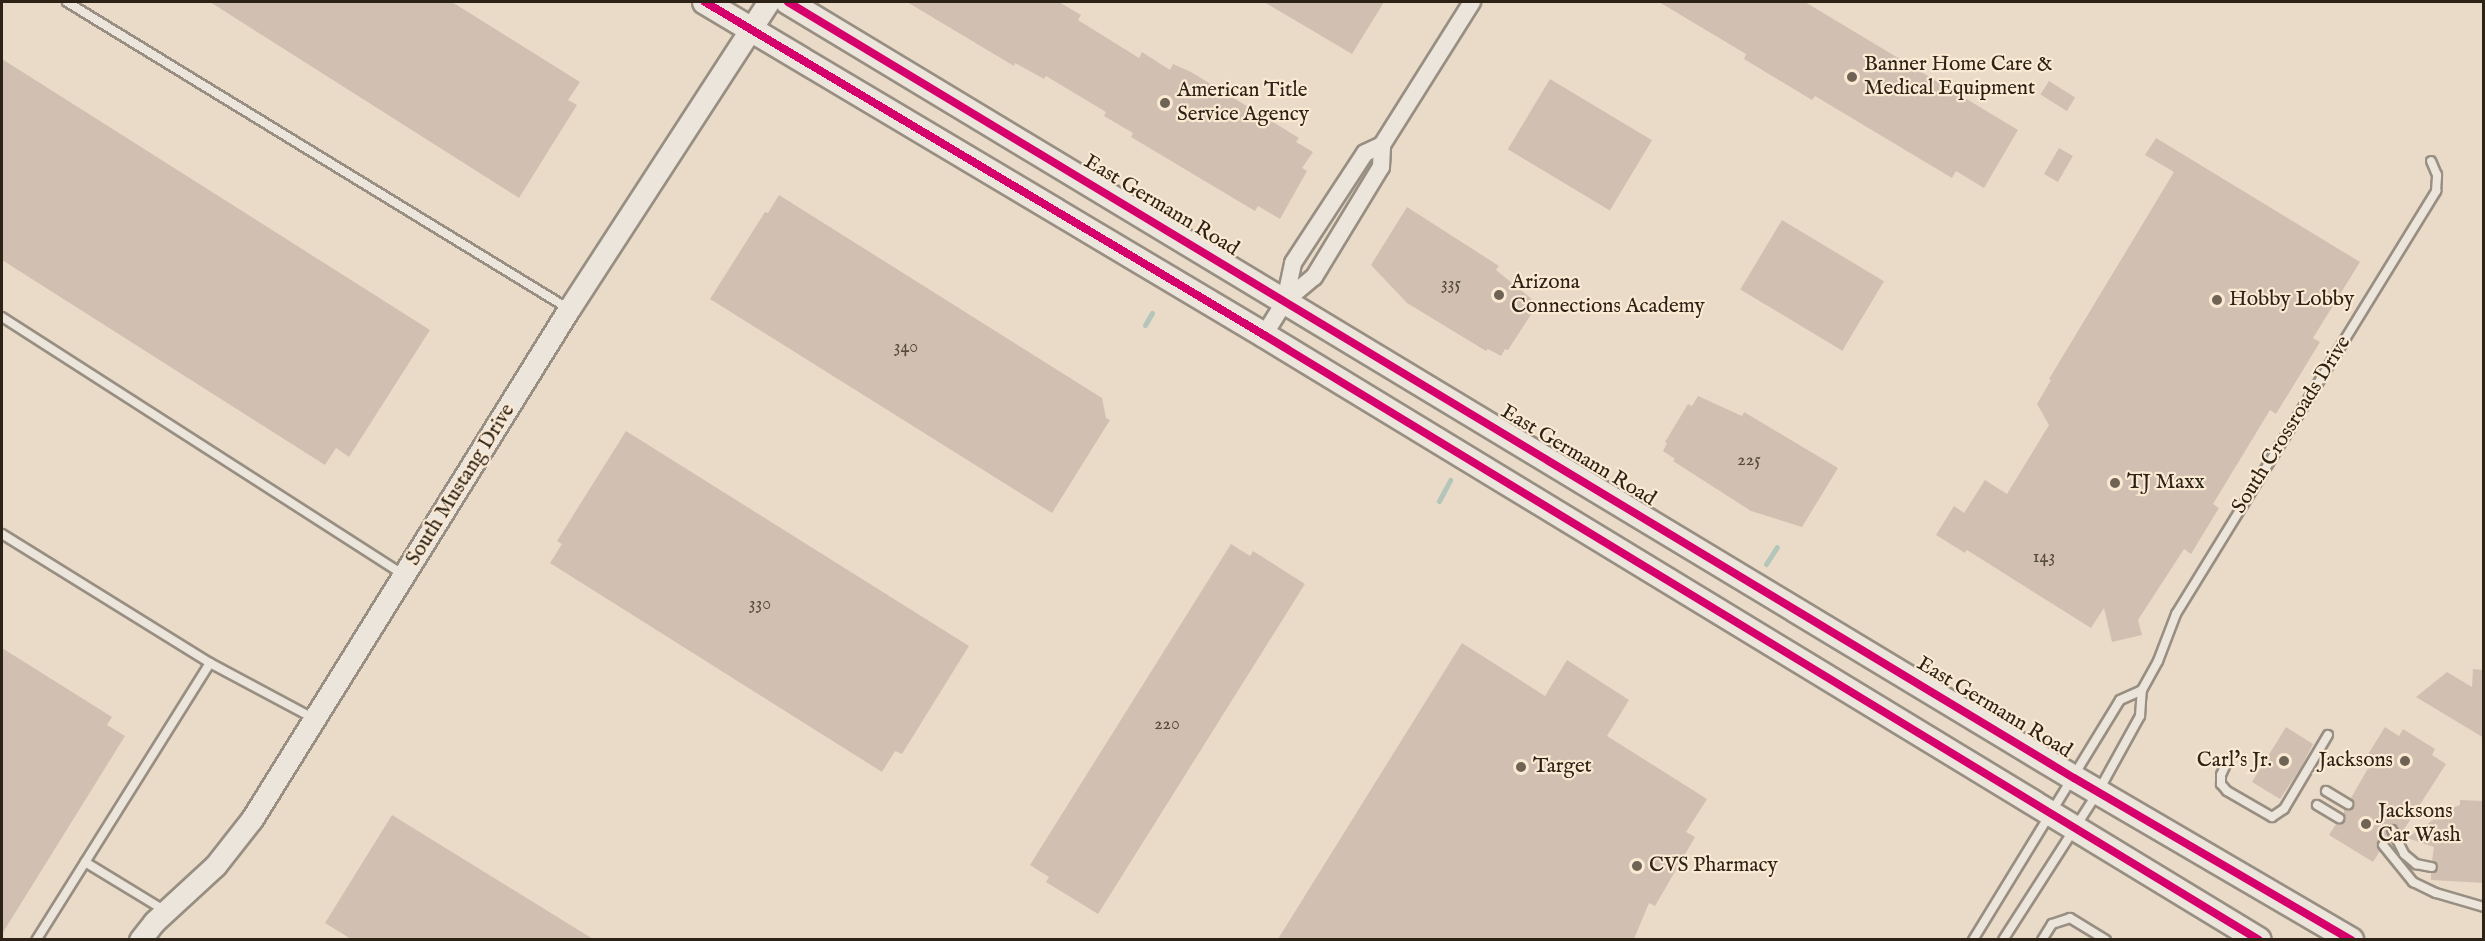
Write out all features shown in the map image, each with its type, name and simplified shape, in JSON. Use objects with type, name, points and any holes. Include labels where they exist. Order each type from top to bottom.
[{"type":"main road","points":[[705,2],[760,15],[1263,334],[2259,939]]},
{"type":"main road","name":"East Germann Road","points":[[788,2],[2074,778],[2351,939]]},
{"type":"street","points":[[1285,301],[1293,263],[1365,153],[1382,144],[1472,2]]},
{"type":"street","name":"South Mustang Drive","points":[[140,939],[233,846],[405,576],[569,309],[760,15]]},
{"type":"street","points":[[1263,334],[1285,301],[1314,277],[1381,167],[1382,144]]},
{"type":"lane","points":[[68,2],[569,309]]},
{"type":"lane","name":"South Crossroads Drive","points":[[2003,939],[2076,829],[2140,716],[2142,690],[2158,661],[2176,614],[2436,191],[2437,175],[2432,161]]},
{"type":"lane","points":[[2,317],[405,576]]},
{"type":"lane","points":[[2,534],[210,663],[315,719]]},
{"type":"lane","points":[[36,939],[210,663]]},
{"type":"lane","points":[[1973,939],[2120,700],[2142,690]]},
{"type":"lane","points":[[2226,764],[2221,775],[2221,784],[2227,791],[2272,817],[2284,809],[2328,735]]},
{"type":"lane","points":[[2326,791],[2348,804]]},
{"type":"lane","points":[[2317,805],[2339,818]]},
{"type":"lane","points":[[2392,830],[2404,854],[2416,864],[2432,867]]},
{"type":"lane","points":[[2383,845],[2413,882],[2478,908],[2484,907]]},
{"type":"lane","points":[[85,862],[166,911]]},
{"type":"lane","points":[[2042,939],[2052,924],[2070,918],[2106,939]]},
{"type":"building","points":[[210,2],[452,2],[580,82],[568,100],[577,105],[519,198]]},
{"type":"building","name":"American Title Service Agency","points":[[907,2],[1059,2],[1081,15],[1078,20],[1139,58],[1142,52],[1170,70],[1173,64],[1191,72],[1299,138],[1296,142],[1313,152],[1302,168],[1307,171],[1280,219],[1258,206],[1255,211],[1131,137],[1133,133],[1104,116],[1106,112],[1046,76],[1044,79],[1015,63],[1014,66]]},
{"type":"building","points":[[1264,2],[1384,2],[1352,54]]},
{"type":"building","name":"Banner Home Care & Medical Equipment","points":[[1659,2],[1805,2],[2018,130],[1984,188],[1956,171],[1952,178],[1815,96],[1812,100],[1744,59],[1746,54]]},
{"type":"building","points":[[2,59],[430,330],[349,457],[336,448],[325,465],[2,260]]},
{"type":"building","points":[[1550,79],[1652,140],[1610,211],[1508,149]]},
{"type":"building","points":[[2049,81],[2075,97],[2067,111],[2041,95]]},
{"type":"building","points":[[2156,138],[2360,262],[2313,338],[2320,342],[2276,414],[2270,410],[2213,504],[2219,508],[2191,554],[2184,549],[2138,620],[2142,635],[2112,642],[2104,608],[2091,628],[1967,550],[1965,553],[1936,535],[1954,506],[1964,513],[1985,480],[2007,494],[2049,425],[2037,404],[2051,380],[2049,379],[2174,172],[2145,155]]},
{"type":"building","points":[[2059,148],[2073,156],[2058,182],[2044,174]]},
{"type":"building","points":[[779,195],[1102,398],[1106,418],[1110,420],[1052,513],[710,299],[765,212],[768,213]]},
{"type":"building","points":[[1407,207],[1499,266],[1496,270],[1533,300],[1527,310],[1532,313],[1508,350],[1505,349],[1501,356],[1488,349],[1486,351],[1407,303],[1371,265]]},
{"type":"building","points":[[1782,220],[1884,281],[1842,351],[1740,289]]},
{"type":"building","points":[[1698,396],[1742,416],[1744,412],[1838,468],[1802,527],[1751,511],[1673,461],[1675,459],[1663,451],[1667,443],[1665,442],[1688,404],[1692,406]]},
{"type":"building","points":[[626,431],[969,646],[902,754],[895,751],[882,772],[550,563],[562,544],[557,541]]},
{"type":"building","points":[[1231,544],[1250,556],[1253,551],[1305,584],[1098,914],[1046,882],[1049,877],[1030,865]]},
{"type":"building","name":"Target","points":[[1462,643],[1545,696],[1567,660],[1629,700],[1607,736],[1707,799],[1686,832],[1695,837],[1655,906],[1649,903],[1634,939],[1278,939]]},
{"type":"building","points":[[2,648],[112,717],[107,725],[125,736],[2,934]]},
{"type":"building","points":[[2473,669],[2484,670],[2484,738],[2416,697],[2447,672],[2472,687]]},
{"type":"building","name":"Carl's Jr.","points":[[2286,727],[2313,744],[2280,799],[2252,782]]},
{"type":"building","points":[[2385,727],[2399,736],[2403,729],[2435,749],[2432,755],[2446,764],[2401,834],[2395,824],[2387,826],[2388,837],[2377,842],[2380,851],[2373,862],[2329,835],[2336,824],[2344,822],[2344,809],[2354,807],[2351,798],[2371,763],[2365,759]]},
{"type":"building","points":[[2460,800],[2484,801],[2484,883],[2431,880],[2431,873],[2438,868],[2432,861],[2434,847],[2407,838],[2449,809],[2460,805]]},
{"type":"building","points":[[392,815],[593,939],[351,939],[325,923]]},
{"type":"waterway","points":[[1145,325],[1152,313]]},
{"type":"waterway","points":[[1439,501],[1450,480]]},
{"type":"waterway","points":[[1766,564],[1777,547]]},
{"type":"cycle path","points":[[705,2],[1264,335],[2259,940]]},
{"type":"cycle path","points":[[788,2],[2074,778],[2351,940]]},
{"type":"place","name":"Banner Home Care & Medical Equipment","points":[[1852,77]]},
{"type":"place","name":"American Title Service Agency","points":[[1165,103]]},
{"type":"place","name":"Arizona Connections Academy","points":[[1499,295]]},
{"type":"place","name":"Hobby Lobby","points":[[2217,300]]},
{"type":"place","name":"TJ Maxx","points":[[2115,483]]},
{"type":"place","name":"Carl's Jr.","points":[[2284,761]]},
{"type":"place","name":"Jacksons","points":[[2405,761]]},
{"type":"place","name":"Target","points":[[1521,767]]},
{"type":"place","name":"Jacksons Car Wash","points":[[2366,824]]},
{"type":"place","name":"CVS Pharmacy","points":[[1637,866]]}]
